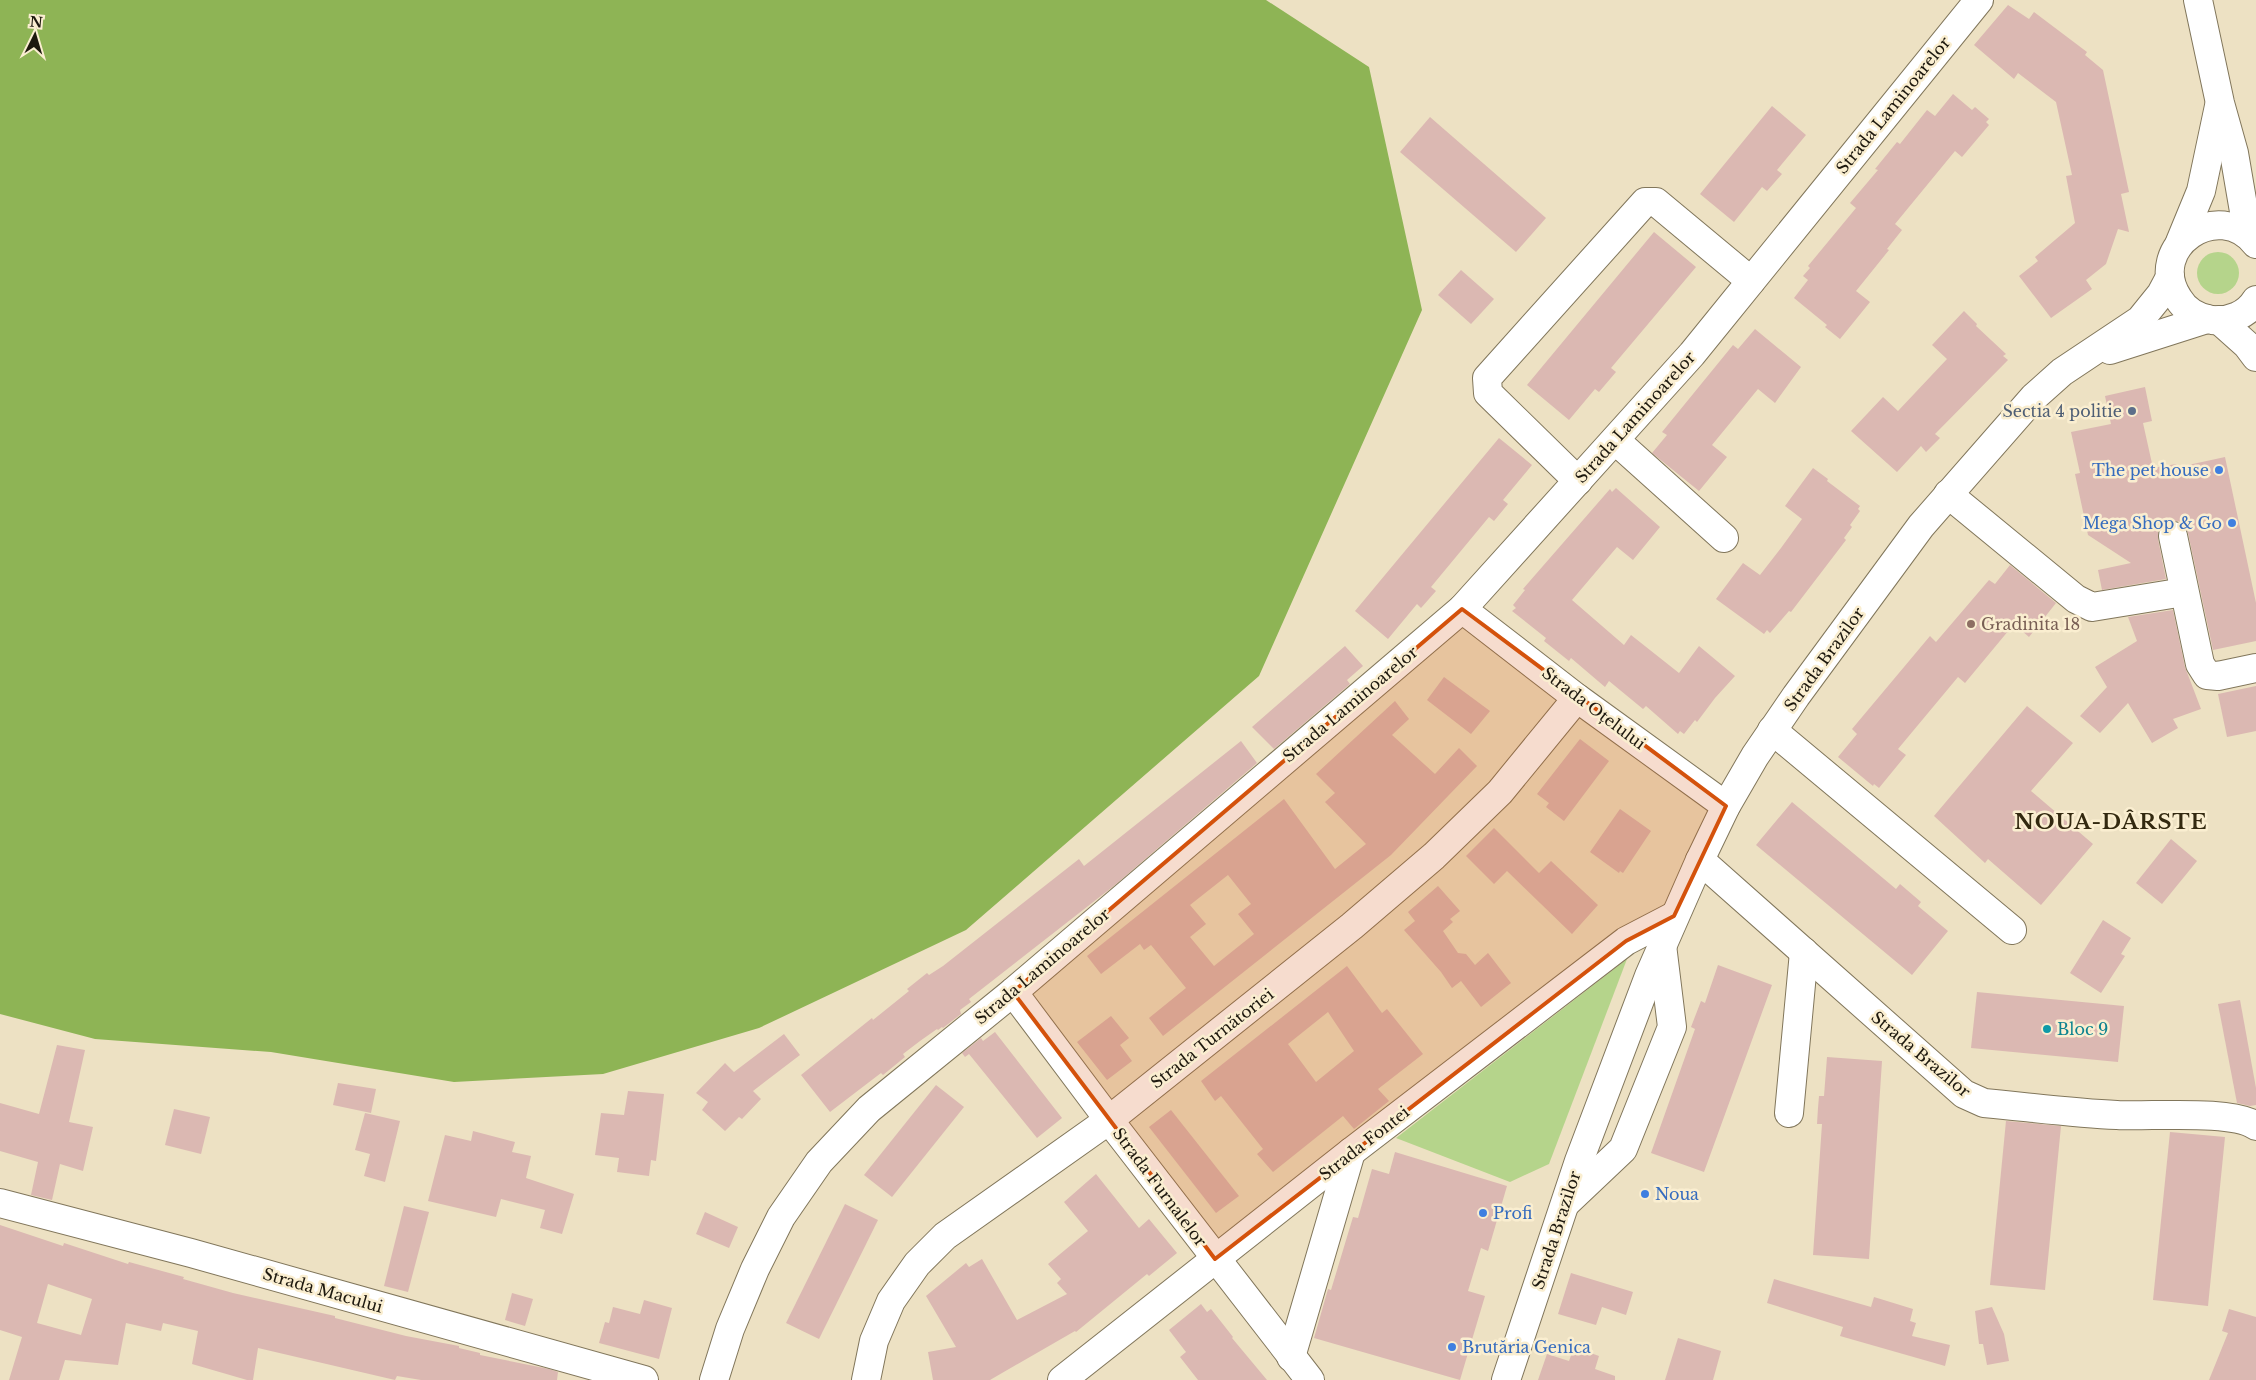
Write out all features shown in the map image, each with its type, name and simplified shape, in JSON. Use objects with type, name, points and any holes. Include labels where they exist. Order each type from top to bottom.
[{"type":"street","name":"Strada Laminoarelor","points":[[714,1380],[730,1329],[754,1269],[781,1217],[819,1162],[869,1109],[1013,992],[1462,609],[1692,354],[1979,0]]},
{"type":"street","points":[[2198,0],[2220,102],[2234,153],[2253,238]]},
{"type":"street","name":"Strada Brazilor","points":[[1506,1380],[1579,1161],[1649,976],[1674,916],[1726,806],[1772,730],[1920,526],[2034,397],[2062,372],[2140,320],[2161,294],[2170,277],[2170,265],[2203,184],[2220,102]]},
{"type":"street","points":[[1578,481],[1488,393],[1487,378],[1645,202],[1656,202],[1751,281]]},
{"type":"street","points":[[2180,242],[2191,232],[2212,226],[2235,228],[2253,238]]},
{"type":"street","points":[[2170,277],[2174,292],[2182,304],[2193,314],[2213,320],[2247,344],[2256,357]]},
{"type":"street","name":"Strada Brazilor","points":[[2080,360],[2213,320],[2232,318],[2244,313],[2256,300]]},
{"type":"street","points":[[1615,440],[1724,538]]},
{"type":"street","points":[[1948,494],[2076,600],[2092,607],[2184,592]]},
{"type":"street","points":[[2173,536],[2200,664],[2207,675],[2218,676],[2256,668]]},
{"type":"street","name":"Strada Oțelului","points":[[1462,609],[1577,698],[1726,806]]},
{"type":"street","name":"Strada Turnătoriei","points":[[866,1380],[874,1340],[891,1301],[917,1264],[945,1236],[1109,1120],[1284,982],[1434,856],[1500,792],[1577,698]]},
{"type":"street","points":[[1772,730],[2012,930]]},
{"type":"street","name":"Strada Brazilor","points":[[1700,860],[1964,1094],[1984,1103],[2118,1116],[2210,1116],[2250,1122],[2256,1126]]},
{"type":"street","name":"Strada Fontei","points":[[1062,1380],[1351,1152],[1626,941],[1674,916]]},
{"type":"street","points":[[1564,1205],[1623,1149],[1672,1027],[1662,943]]},
{"type":"street","points":[[1789,1113],[1804,952]]},
{"type":"street","name":"Strada Furnalelor","points":[[1013,992],[1215,1259],[1310,1380]]},
{"type":"street","points":[[1292,1357],[1351,1152]]},
{"type":"street","name":"Strada Macului","points":[[0,1203],[191,1253],[644,1380]]},
{"type":"highlighted area","points":[[1462,609],[1726,806],[1674,916],[1626,941],[1215,1259],[1013,992]]},
{"type":"green space","points":[[0,0],[1266,0],[1369,67],[1422,310],[1259,676],[966,930],[759,1028],[603,1074],[454,1082],[271,1052],[95,1039],[0,1014]]},
{"type":"green space","points":[[2222,252],[2230,255],[2236,261],[2239,273],[2236,285],[2230,291],[2214,294],[2206,291],[2200,285],[2197,269],[2200,261],[2206,255]]},
{"type":"green space","points":[[1627,959],[1549,1164],[1510,1182],[1396,1138]]},
{"type":"building","points":[[2008,5],[2029,19],[2034,12],[2087,52],[2085,55],[2103,70],[2129,192],[2121,194],[2129,232],[2118,229],[2106,264],[2086,280],[2092,289],[2051,318],[2019,276],[2038,261],[2035,257],[2075,223],[2066,176],[2072,175],[2056,102],[2018,73],[2014,79],[1974,45]]},
{"type":"building","points":[[1953,94],[1972,110],[1975,107],[1989,119],[1986,122],[1989,125],[1962,157],[1955,151],[1895,224],[1902,230],[1887,249],[1889,250],[1856,291],[1870,302],[1840,339],[1825,327],[1827,325],[1794,298],[1808,280],[1803,276],[1810,268],[1808,266],[1856,208],[1850,203],[1878,170],[1875,169],[1897,142],[1900,144],[1927,110],[1935,116]]},
{"type":"building","points":[[1772,106],[1806,135],[1777,170],[1782,174],[1767,191],[1762,187],[1734,222],[1700,194]]},
{"type":"building","points":[[1430,117],[1546,218],[1516,252],[1400,152]]},
{"type":"building","points":[[1654,232],[1696,267],[1611,368],[1616,372],[1599,392],[1595,389],[1569,420],[1527,385]]},
{"type":"building","points":[[1461,270],[1494,299],[1471,324],[1438,295]]},
{"type":"building","points":[[1964,311],[1977,324],[1976,326],[2006,354],[2003,356],[2008,360],[1935,434],[1940,438],[1926,452],[1921,446],[1897,472],[1851,431],[1883,397],[1898,411],[1947,359],[1932,345]]},
{"type":"building","points":[[1755,329],[1801,367],[1775,403],[1758,389],[1712,445],[1727,457],[1699,491],[1652,453],[1667,435],[1662,432],[1733,345],[1738,349]]},
{"type":"building","points":[[2145,387],[2152,421],[2143,423],[2153,468],[2176,464],[2179,467],[2225,457],[2256,603],[2256,641],[2213,650],[2188,533],[2185,526],[2178,521],[2169,521],[2162,525],[2158,532],[2166,579],[2102,590],[2098,570],[2131,563],[2088,535],[2075,474],[2080,473],[2071,432],[2111,424],[2105,396]]},
{"type":"building","points":[[1499,438],[1532,465],[1503,500],[1508,504],[1494,521],[1489,517],[1431,587],[1436,591],[1421,608],[1417,604],[1388,639],[1355,611]]},
{"type":"building","points":[[1813,468],[1860,506],[1858,509],[1860,511],[1850,525],[1852,527],[1844,538],[1846,540],[1791,612],[1789,611],[1770,633],[1767,630],[1764,634],[1716,599],[1743,563],[1760,575],[1781,548],[1802,519],[1785,506]]},
{"type":"building","points":[[1616,488],[1660,527],[1633,560],[1617,547],[1572,600],[1624,645],[1631,635],[1679,673],[1699,646],[1735,676],[1697,722],[1695,720],[1684,734],[1680,731],[1678,734],[1646,706],[1643,709],[1609,681],[1605,687],[1571,658],[1569,661],[1544,641],[1546,638],[1512,611],[1516,608],[1513,605],[1525,590],[1523,589],[1610,489],[1612,492]]},
{"type":"building","points":[[2010,565],[2056,603],[2029,637],[2014,624],[1965,683],[1958,677],[1898,749],[1906,755],[1879,788],[1874,784],[1873,786],[1838,757],[1857,734],[1852,729],[1930,636],[1936,642],[1989,580],[1995,584]]},
{"type":"building","points":[[2173,610],[2185,667],[2201,709],[2173,719],[2178,728],[2152,743],[2128,703],[2100,733],[2080,716],[2107,687],[2095,667],[2137,641],[2128,617]]},
{"type":"building","points":[[1345,646],[1363,666],[1347,680],[1350,684],[1274,749],[1252,727]]},
{"type":"building","points":[[1444,677],[1490,711],[1471,734],[1427,700]]},
{"type":"building","points":[[2256,686],[2256,731],[2227,737],[2218,694]]},
{"type":"building","points":[[1395,701],[1409,719],[1392,735],[1435,774],[1459,748],[1477,766],[1391,855],[1163,1036],[1149,1018],[1186,988],[1151,945],[1144,950],[1140,944],[1101,974],[1087,956],[1284,799],[1335,869],[1366,844],[1325,802],[1335,793],[1316,774]],"holes":[[[1228,875],[1251,904],[1238,914],[1254,934],[1214,966],[1190,937],[1206,924],[1190,905]]]},
{"type":"building","points":[[2027,706],[2073,743],[2031,791],[2093,844],[2041,905],[1988,859],[1985,863],[1934,816]]},
{"type":"building","points":[[1580,739],[1609,761],[1564,821],[1546,807],[1549,803],[1537,794]]},
{"type":"building","points":[[1241,741],[1257,763],[1115,885],[969,999],[971,1002],[960,1010],[961,1014],[943,1028],[937,1029],[920,1041],[903,1054],[905,1057],[883,1075],[881,1073],[830,1112],[801,1075],[909,991],[907,989],[927,973],[929,975],[943,966],[1079,859],[1084,866]]},
{"type":"building","points":[[1792,802],[1896,889],[1900,884],[1921,902],[1918,906],[1948,931],[1912,975],[1756,845]]},
{"type":"building","points":[[1620,809],[1651,831],[1623,873],[1620,871],[1619,873],[1590,852]]},
{"type":"building","points":[[1494,828],[1539,873],[1551,861],[1598,905],[1572,934],[1507,871],[1494,884],[1466,856]]},
{"type":"building","points":[[2171,839],[2197,861],[2162,904],[2136,883]]},
{"type":"building","points":[[1438,886],[1460,911],[1450,919],[1453,922],[1443,931],[1458,953],[1466,954],[1475,965],[1488,953],[1511,983],[1481,1007],[1461,981],[1452,988],[1441,972],[1404,930],[1415,921],[1408,912]]},
{"type":"building","points":[[2103,920],[2131,938],[2121,954],[2125,956],[2101,993],[2070,973]]},
{"type":"building","points":[[1718,965],[1772,985],[1704,1172],[1651,1153],[1695,1029],[1691,1027],[1701,1001],[1705,1003]]},
{"type":"building","points":[[1347,966],[1382,1013],[1387,1009],[1423,1054],[1378,1089],[1389,1101],[1354,1129],[1343,1116],[1273,1172],[1257,1154],[1263,1149],[1221,1096],[1215,1101],[1201,1081]],"holes":[[[1328,1012],[1354,1051],[1316,1082],[1288,1044]]]},
{"type":"building","name":"Bloc 9","points":[[1977,992],[2124,1006],[2118,1062],[1971,1048]]},
{"type":"building","points":[[2240,1000],[2256,1088],[2256,1105],[2250,1106],[2237,1103],[2218,1004]]},
{"type":"building","points":[[1111,1016],[1129,1038],[1120,1045],[1132,1061],[1107,1080],[1077,1042]]},
{"type":"building","points":[[995,1032],[1062,1118],[1037,1138],[969,1054],[965,1057],[962,1053],[981,1038],[983,1041]]},
{"type":"building","points":[[784,1034],[800,1055],[753,1091],[761,1099],[742,1119],[739,1117],[725,1131],[702,1110],[708,1102],[696,1093],[725,1063],[734,1072]]},
{"type":"building","points":[[57,1045],[85,1050],[69,1122],[93,1127],[83,1171],[60,1164],[52,1200],[31,1195],[38,1162],[0,1151],[0,1103],[39,1114]]},
{"type":"building","points":[[1827,1057],[1882,1061],[1869,1259],[1813,1255],[1822,1124],[1817,1124],[1818,1108],[1819,1096],[1824,1096]]},
{"type":"building","points":[[338,1083],[376,1089],[371,1113],[333,1105]]},
{"type":"building","points":[[936,1085],[964,1107],[892,1197],[864,1175]]},
{"type":"building","points":[[628,1091],[664,1094],[656,1161],[651,1160],[649,1176],[617,1172],[619,1158],[595,1155],[601,1113],[624,1115]]},
{"type":"building","points":[[174,1109],[210,1117],[201,1154],[165,1145]]},
{"type":"building","points":[[1171,1110],[1239,1196],[1216,1213],[1149,1127]]},
{"type":"building","points":[[365,1113],[400,1121],[385,1182],[364,1176],[370,1154],[355,1150]]},
{"type":"building","points":[[2006,1121],[2061,1126],[2045,1290],[1990,1285]]},
{"type":"building","points":[[473,1131],[515,1142],[512,1152],[531,1156],[526,1178],[574,1194],[562,1234],[540,1228],[545,1210],[501,1199],[496,1217],[428,1201],[445,1135],[471,1141]]},
{"type":"building","points":[[2170,1132],[2225,1137],[2208,1306],[2153,1300]]},
{"type":"building","points":[[1395,1152],[1507,1186],[1488,1251],[1481,1248],[1468,1291],[1485,1296],[1460,1380],[1314,1338],[1328,1289],[1331,1290],[1353,1217],[1358,1218],[1372,1169],[1389,1174]]},
{"type":"building","points":[[1096,1174],[1139,1228],[1149,1219],[1177,1253],[1149,1276],[1147,1274],[1076,1332],[990,1380],[933,1380],[928,1352],[956,1347],[926,1296],[966,1263],[969,1267],[982,1259],[1017,1320],[1067,1294],[1057,1283],[1061,1279],[1048,1264],[1088,1231],[1064,1202]]},
{"type":"building","points":[[845,1204],[878,1220],[819,1339],[786,1323]]},
{"type":"building","points":[[404,1206],[429,1212],[408,1292],[384,1286]]},
{"type":"building","points":[[705,1212],[738,1227],[729,1248],[696,1234]]},
{"type":"building","points":[[0,1225],[63,1246],[64,1243],[128,1264],[129,1262],[184,1277],[183,1279],[233,1293],[335,1316],[335,1318],[406,1336],[459,1346],[459,1348],[480,1353],[480,1355],[558,1372],[557,1380],[421,1380],[397,1376],[395,1380],[258,1348],[253,1380],[247,1380],[192,1364],[198,1331],[163,1323],[161,1331],[126,1323],[118,1365],[65,1360],[59,1380],[9,1380],[22,1337],[0,1330]],"holes":[[[48,1284],[92,1299],[81,1335],[37,1323]]]},
{"type":"building","points":[[1571,1273],[1633,1292],[1626,1315],[1602,1307],[1596,1325],[1558,1314]]},
{"type":"building","points":[[1774,1279],[1871,1307],[1874,1297],[1913,1309],[1910,1321],[1916,1323],[1912,1336],[1950,1345],[1945,1366],[1840,1336],[1843,1327],[1767,1303]]},
{"type":"building","points":[[512,1293],[533,1299],[525,1326],[505,1320]]},
{"type":"building","points":[[644,1300],[672,1308],[659,1359],[599,1343],[605,1322],[609,1323],[613,1307],[640,1314]]},
{"type":"building","points":[[1201,1304],[1207,1312],[1211,1309],[1267,1380],[1198,1380],[1180,1357],[1186,1352],[1169,1330]]},
{"type":"building","points":[[1992,1307],[2004,1334],[2009,1361],[1987,1365],[1983,1344],[1979,1344],[1975,1311]]},
{"type":"building","points":[[2229,1309],[2256,1317],[2256,1380],[2209,1380],[2228,1333],[2222,1331]]},
{"type":"building","points":[[1678,1338],[1721,1351],[1713,1380],[1665,1380]]},
{"type":"building","points":[[1574,1347],[1599,1356],[1595,1369],[1615,1376],[1615,1380],[1538,1380],[1547,1354],[1569,1361]]},
{"type":"place","name":"Sectia 4 politie","points":[[2132,411]]},
{"type":"place","name":"The pet house","points":[[2219,470]]},
{"type":"place","name":"Mega Shop & Go","points":[[2232,523]]},
{"type":"place","name":"Gradinita 18","points":[[1971,624]]},
{"type":"place","name":"Bloc 9","points":[[2047,1029]]},
{"type":"place","name":"Noua","points":[[1645,1194]]},
{"type":"place","name":"Profi","points":[[1483,1213]]},
{"type":"place","name":"Brutăria Genica","points":[[1452,1347]]},
{"type":"district","name":"NOUA-DÂRSTE","points":[[2111,822]]}]
